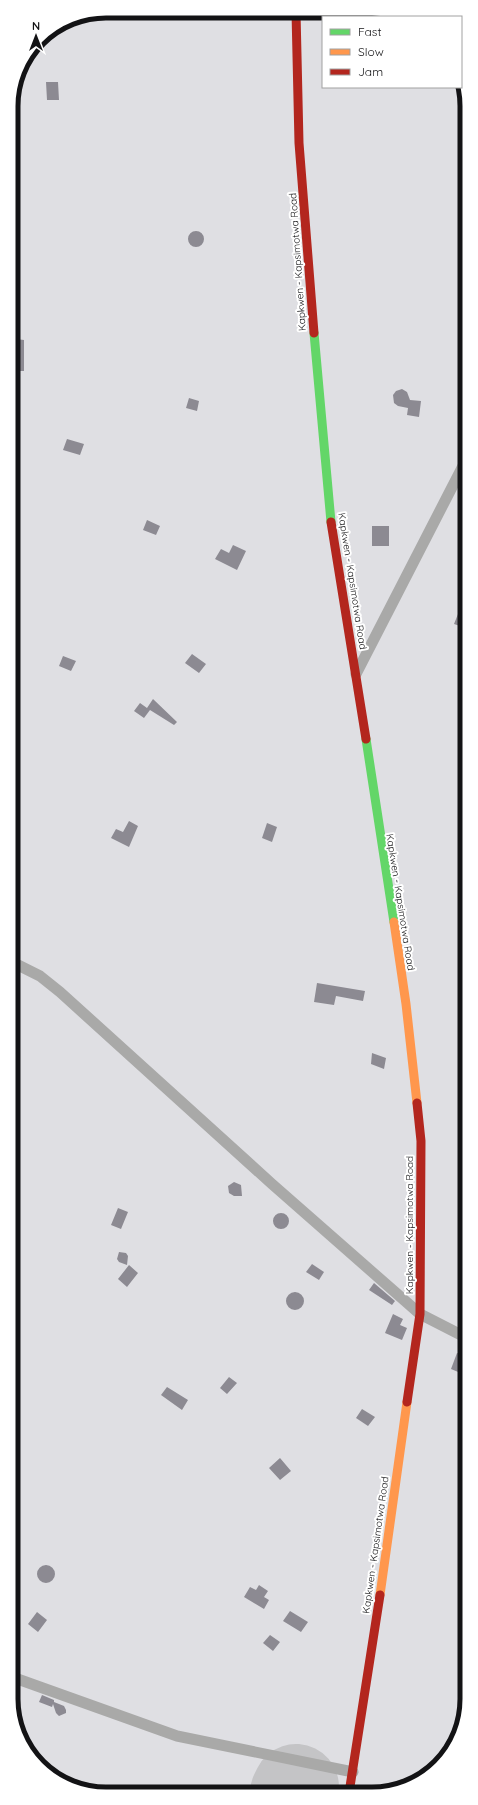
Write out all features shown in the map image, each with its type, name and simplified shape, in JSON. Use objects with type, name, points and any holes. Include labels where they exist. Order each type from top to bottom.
[{"type":"street","name":"Kapkwen - Kapsimotwa Road","points":[[296,18],[299,143],[315,348],[331,521],[356,674],[406,1004],[421,1141],[420,1314],[350,1787]]},
{"type":"street","points":[[356,674],[460,472]]},
{"type":"street","points":[[18,965],[40,976],[60,992],[272,1184],[420,1314],[460,1334]]},
{"type":"street","points":[[18,1679],[177,1736],[353,1772]]},
{"type":"building","points":[[46,82],[58,82],[59,100],[47,100]]},
{"type":"building","points":[[193,231],[199,231],[204,236],[202,245],[199,247],[193,247],[188,242],[188,236]]},
{"type":"building","points":[[18,339],[24,340],[24,371],[18,371]]},
{"type":"building","points":[[402,389],[407,392],[410,400],[421,401],[419,417],[407,415],[408,408],[398,406],[394,403],[393,395],[396,391]]},
{"type":"building","points":[[189,398],[199,401],[197,411],[186,408]]},
{"type":"building","points":[[67,439],[84,444],[80,455],[63,450]]},
{"type":"building","points":[[147,520],[160,526],[156,535],[143,530]]},
{"type":"building","points":[[372,526],[389,526],[389,546],[372,546]]},
{"type":"building","points":[[233,545],[246,551],[237,570],[215,559],[221,549],[229,553]]},
{"type":"building","points":[[458,614],[460,615],[460,626],[454,624]]},
{"type":"building","points":[[192,654],[206,664],[199,673],[185,663]]},
{"type":"building","points":[[63,656],[76,661],[71,671],[59,666]]},
{"type":"building","points":[[153,699],[177,722],[174,725],[150,710],[144,718],[134,711],[140,703],[147,708]]},
{"type":"building","points":[[129,821],[138,826],[129,847],[111,838],[116,829],[123,832]]},
{"type":"building","points":[[267,823],[277,827],[272,842],[262,838]]},
{"type":"building","points":[[317,983],[365,991],[363,1001],[336,996],[334,1005],[314,1002]]},
{"type":"building","points":[[372,1053],[386,1058],[384,1069],[371,1064]]},
{"type":"building","points":[[234,1182],[241,1185],[242,1196],[234,1196],[229,1193],[228,1186]]},
{"type":"building","points":[[118,1208],[128,1212],[121,1229],[111,1225]]},
{"type":"building","points":[[278,1213],[284,1213],[289,1218],[287,1227],[284,1229],[278,1229],[273,1224],[273,1218]]},
{"type":"building","points":[[119,1252],[126,1253],[128,1256],[127,1265],[119,1262],[117,1259]]},
{"type":"building","points":[[312,1264],[324,1272],[319,1280],[306,1272]]},
{"type":"building","points":[[129,1265],[138,1273],[127,1287],[118,1279]]},
{"type":"building","points":[[374,1283],[395,1301],[392,1305],[369,1290]]},
{"type":"building","points":[[295,1292],[299,1293],[303,1297],[303,1305],[299,1309],[295,1310],[291,1309],[287,1305],[286,1301],[287,1297],[291,1293]]},
{"type":"building","points":[[393,1314],[403,1319],[400,1325],[407,1328],[402,1340],[385,1333]]},
{"type":"building","points":[[457,1353],[460,1354],[460,1373],[451,1369]]},
{"type":"building","points":[[229,1377],[237,1383],[227,1394],[220,1388]]},
{"type":"building","points":[[167,1387],[188,1400],[182,1410],[161,1395]]},
{"type":"building","points":[[362,1409],[375,1417],[368,1426],[356,1418]]},
{"type":"building","points":[[280,1458],[291,1471],[280,1480],[269,1468]]},
{"type":"building","points":[[46,1565],[52,1568],[55,1574],[52,1580],[46,1583],[40,1580],[37,1574],[40,1568]]},
{"type":"building","points":[[259,1585],[268,1591],[264,1597],[269,1600],[264,1609],[244,1597],[250,1587],[256,1590]]},
{"type":"building","points":[[290,1611],[308,1622],[301,1632],[283,1621]]},
{"type":"building","points":[[37,1612],[47,1620],[38,1632],[28,1624]]},
{"type":"building","points":[[270,1635],[280,1642],[273,1651],[263,1643]]},
{"type":"building","points":[[42,1695],[64,1706],[66,1713],[59,1716],[56,1713],[53,1704],[52,1707],[39,1702]]},
{"type":"traffic: fast","points":[[314,333],[331,522]]},
{"type":"traffic: fast","points":[[366,739],[394,922]]},
{"type":"traffic: slow","points":[[394,922],[406,1004],[417,1103]]},
{"type":"traffic: slow","points":[[380,1595],[407,1402]]},
{"type":"traffic: jam","points":[[296,18],[299,143],[314,333]]},
{"type":"traffic: jam","points":[[331,522],[366,739]]},
{"type":"traffic: jam","points":[[407,1402],[420,1314],[421,1141],[417,1103]]},
{"type":"traffic: jam","points":[[350,1787],[380,1595]]}]
